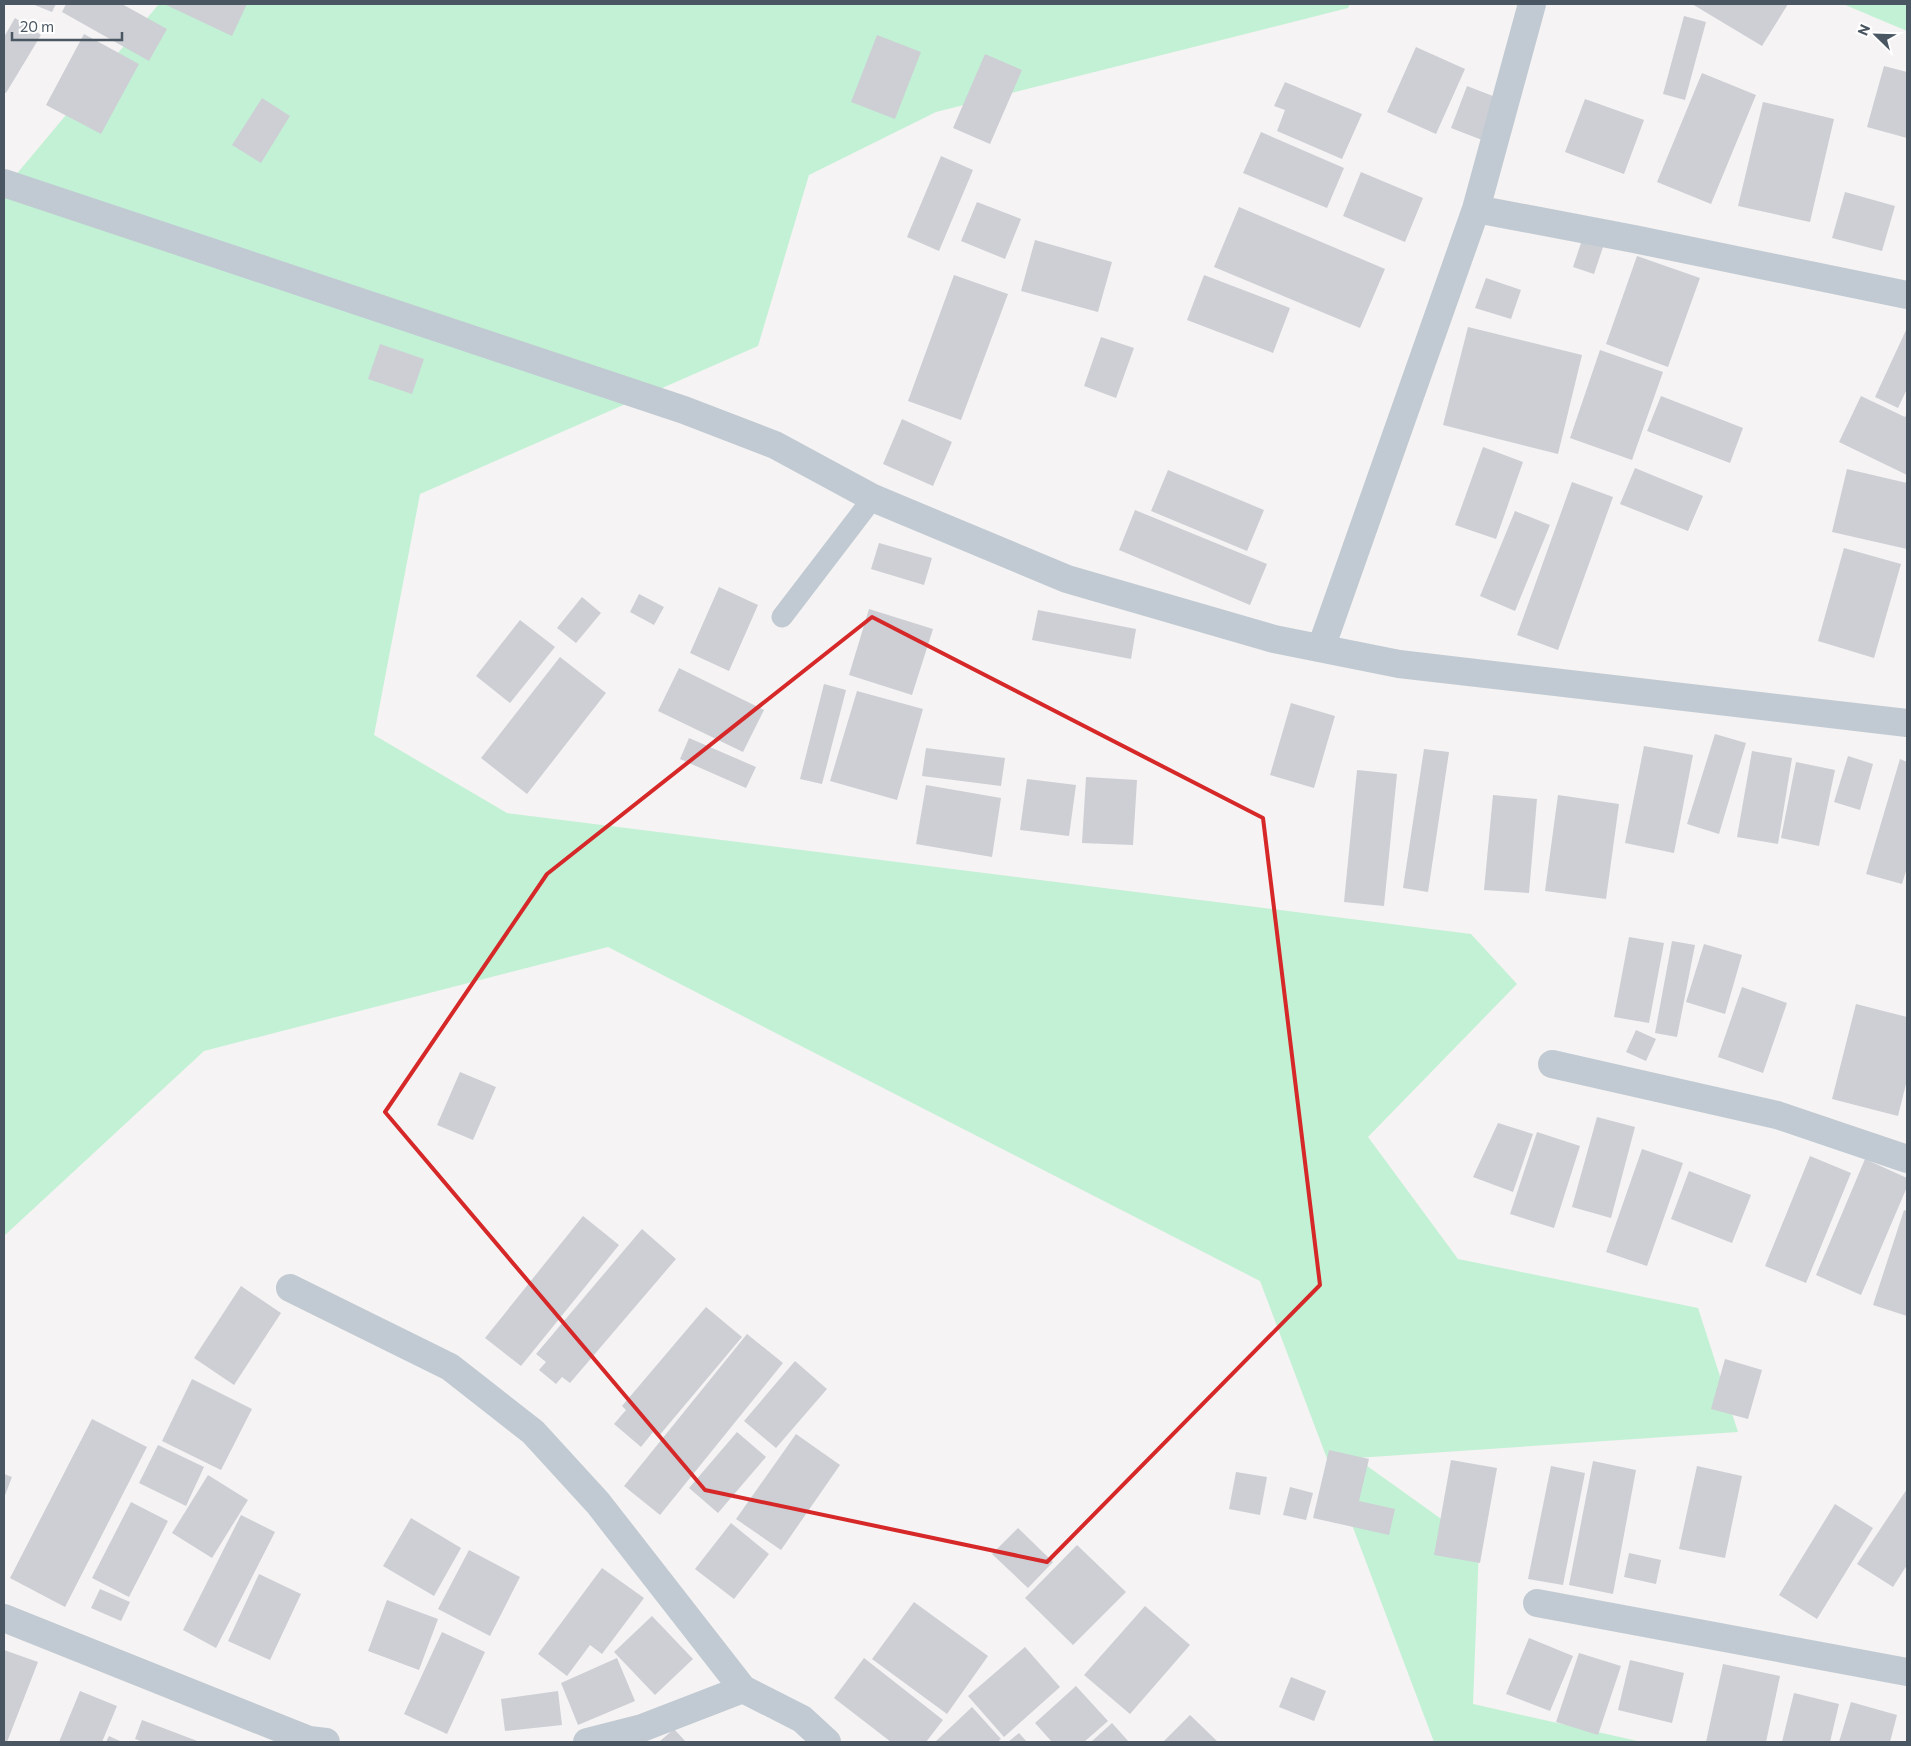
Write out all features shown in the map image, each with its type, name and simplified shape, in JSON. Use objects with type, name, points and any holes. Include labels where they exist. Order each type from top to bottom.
[{"type":"street","points":[[1321,648],[1476,209],[1532,4]]},
{"type":"street","points":[[4,183],[684,410],[775,445],[873,498],[1067,579],[1274,639],[1399,664],[1907,723]]},
{"type":"street","points":[[1476,209],[1907,295]]},
{"type":"street","points":[[1552,1064],[1777,1115],[1907,1159]]},
{"type":"street","points":[[290,1288],[450,1367],[534,1432],[598,1503],[743,1689],[802,1720],[827,1742]]},
{"type":"street","points":[[1537,1604],[1907,1672]]},
{"type":"street","points":[[4,1618],[309,1740],[326,1742]]},
{"type":"street","points":[[586,1742],[642,1728],[743,1689]]},
{"type":"lane","points":[[782,617],[873,498]]},
{"type":"highlighted area","points":[[872,617],[1263,818],[1320,1285],[1047,1562],[705,1490],[385,1112],[547,874]]},
{"type":"green space","points":[[159,4],[1350,4],[1348,8],[936,112],[809,175],[758,346],[420,494],[374,735],[507,813],[1471,934],[1517,984],[1368,1137],[1458,1259],[1698,1308],[1738,1432],[1356,1458],[1479,1546],[1473,1704],[1642,1742],[1434,1742],[1260,1281],[608,947],[204,1051],[4,1236],[4,189]]},
{"type":"green space","points":[[1843,4],[1907,4],[1907,31]]},
{"type":"building","points":[[32,4],[56,4],[52,12]]},
{"type":"building","points":[[66,4],[122,4],[167,29],[149,61],[62,12]]},
{"type":"building","points":[[164,4],[247,4],[232,36]]},
{"type":"building","points":[[1692,4],[1788,4],[1762,46]]},
{"type":"building","points":[[1684,16],[1706,22],[1685,100],[1663,94]]},
{"type":"building","points":[[15,18],[41,35],[6,93],[4,92],[4,37]]},
{"type":"building","points":[[84,34],[139,64],[101,134],[46,105]]},
{"type":"building","points":[[877,35],[921,52],[895,119],[851,102]]},
{"type":"building","points":[[1416,47],[1465,69],[1436,134],[1387,112]]},
{"type":"building","points":[[985,54],[1022,70],[990,144],[953,128]]},
{"type":"building","points":[[1884,66],[1907,72],[1907,138],[1867,127]]},
{"type":"building","points":[[1702,73],[1756,95],[1711,204],[1657,182]]},
{"type":"building","points":[[1285,82],[1362,114],[1342,159],[1277,131],[1285,110],[1274,106]]},
{"type":"building","points":[[1467,86],[1498,98],[1482,140],[1451,128]]},
{"type":"building","points":[[262,98],[290,116],[261,163],[232,145]]},
{"type":"building","points":[[1585,99],[1644,120],[1624,174],[1565,152]]},
{"type":"building","points":[[1763,102],[1834,119],[1810,222],[1738,206]]},
{"type":"building","points":[[1261,132],[1344,168],[1327,208],[1243,173]]},
{"type":"building","points":[[941,156],[973,170],[939,251],[907,237]]},
{"type":"building","points":[[1361,172],[1423,198],[1405,242],[1343,216]]},
{"type":"building","points":[[1845,192],[1895,206],[1882,251],[1832,238]]},
{"type":"building","points":[[977,202],[1021,219],[1005,259],[961,241]]},
{"type":"building","points":[[1239,207],[1385,269],[1360,328],[1214,267]]},
{"type":"building","points":[[1583,237],[1604,244],[1594,274],[1573,267]]},
{"type":"building","points":[[1035,240],[1112,262],[1098,312],[1021,291]]},
{"type":"building","points":[[1637,256],[1700,278],[1668,367],[1606,344]]},
{"type":"building","points":[[954,275],[1008,294],[961,420],[908,401]]},
{"type":"building","points":[[1204,275],[1290,308],[1273,353],[1187,320]]},
{"type":"building","points":[[1486,278],[1521,290],[1511,319],[1475,308]]},
{"type":"building","points":[[1468,327],[1582,355],[1558,454],[1443,425]]},
{"type":"building","points":[[1907,328],[1907,389],[1898,408],[1875,397]]},
{"type":"building","points":[[1101,337],[1134,348],[1116,398],[1084,386]]},
{"type":"building","points":[[380,344],[424,359],[412,394],[368,379]]},
{"type":"building","points":[[1600,350],[1663,372],[1632,460],[1570,438]]},
{"type":"building","points":[[1661,396],[1743,428],[1730,463],[1647,431]]},
{"type":"building","points":[[1861,396],[1905,417],[1907,413],[1907,475],[1839,442]]},
{"type":"building","points":[[902,419],[952,442],[933,486],[883,464]]},
{"type":"building","points":[[1483,447],[1523,462],[1496,539],[1455,525]]},
{"type":"building","points":[[1635,468],[1703,496],[1688,531],[1620,504]]},
{"type":"building","points":[[1847,469],[1907,483],[1907,549],[1832,532]]},
{"type":"building","points":[[1168,470],[1264,510],[1247,551],[1151,511]]},
{"type":"building","points":[[1572,482],[1613,497],[1558,650],[1517,635]]},
{"type":"building","points":[[1135,510],[1267,564],[1250,605],[1119,550]]},
{"type":"building","points":[[1515,511],[1550,525],[1515,611],[1480,596]]},
{"type":"building","points":[[879,543],[932,558],[924,585],[871,569]]},
{"type":"building","points":[[1844,548],[1901,564],[1874,658],[1818,641]]},
{"type":"building","points":[[719,587],[758,605],[729,671],[690,653]]},
{"type":"building","points":[[639,594],[664,607],[654,625],[630,612]]},
{"type":"building","points":[[582,597],[601,613],[576,643],[557,628]]},
{"type":"building","points":[[869,609],[933,629],[912,695],[849,675]]},
{"type":"building","points":[[1038,610],[1136,629],[1131,659],[1032,640]]},
{"type":"building","points":[[520,620],[555,647],[510,703],[476,676]]},
{"type":"building","points":[[560,657],[606,693],[527,794],[481,758]]},
{"type":"building","points":[[679,668],[764,710],[743,752],[658,711]]},
{"type":"building","points":[[824,684],[846,690],[822,784],[800,779]]},
{"type":"building","points":[[857,691],[923,709],[897,800],[830,781]]},
{"type":"building","points":[[1291,703],[1335,716],[1314,788],[1270,775]]},
{"type":"building","points":[[1715,734],[1746,743],[1719,834],[1687,824]]},
{"type":"building","points":[[689,738],[756,767],[746,788],[680,759]]},
{"type":"building","points":[[1644,746],[1693,755],[1674,853],[1625,843]]},
{"type":"building","points":[[926,748],[1005,758],[1001,786],[922,776]]},
{"type":"building","points":[[1424,749],[1449,752],[1428,892],[1403,888]]},
{"type":"building","points":[[1752,751],[1792,758],[1778,844],[1737,837]]},
{"type":"building","points":[[1848,756],[1873,764],[1860,810],[1834,802]]},
{"type":"building","points":[[1900,759],[1907,762],[1907,868],[1902,884],[1866,874]]},
{"type":"building","points":[[1796,762],[1835,770],[1819,846],[1781,838]]},
{"type":"building","points":[[1357,770],[1397,774],[1384,906],[1344,902]]},
{"type":"building","points":[[1086,777],[1137,780],[1133,845],[1082,843]]},
{"type":"building","points":[[1027,779],[1076,785],[1069,836],[1020,830]]},
{"type":"building","points":[[926,785],[1001,798],[992,857],[916,844]]},
{"type":"building","points":[[1493,795],[1537,799],[1529,893],[1484,890]]},
{"type":"building","points":[[1558,795],[1619,804],[1606,899],[1545,891]]},
{"type":"building","points":[[1629,937],[1664,943],[1649,1023],[1614,1017]]},
{"type":"building","points":[[1672,941],[1695,945],[1677,1037],[1655,1033]]},
{"type":"building","points":[[1704,944],[1742,955],[1725,1014],[1686,1002]]},
{"type":"building","points":[[1742,987],[1787,1003],[1763,1073],[1718,1057]]},
{"type":"building","points":[[1856,1004],[1907,1017],[1907,1080],[1898,1116],[1832,1099]]},
{"type":"building","points":[[1636,1030],[1656,1039],[1646,1061],[1626,1052]]},
{"type":"building","points":[[460,1072],[496,1087],[473,1140],[437,1125]]},
{"type":"building","points":[[1597,1117],[1635,1127],[1611,1218],[1572,1207]]},
{"type":"building","points":[[1498,1123],[1533,1134],[1513,1192],[1473,1177]]},
{"type":"building","points":[[1537,1132],[1580,1146],[1554,1228],[1510,1214]]},
{"type":"building","points":[[1642,1149],[1683,1163],[1647,1266],[1606,1252]]},
{"type":"building","points":[[1810,1156],[1851,1173],[1806,1283],[1765,1266]]},
{"type":"building","points":[[1865,1159],[1907,1178],[1907,1187],[1861,1295],[1816,1275]]},
{"type":"building","points":[[1689,1171],[1751,1195],[1732,1243],[1671,1219]]},
{"type":"building","points":[[1904,1210],[1907,1211],[1907,1316],[1873,1305]]},
{"type":"building","points":[[583,1216],[619,1245],[521,1366],[485,1338]]},
{"type":"building","points":[[642,1229],[676,1259],[570,1383],[562,1377],[556,1384],[539,1370],[546,1362],[536,1354]]},
{"type":"building","points":[[241,1286],[281,1313],[234,1385],[194,1358]]},
{"type":"building","points":[[706,1307],[742,1337],[658,1437],[653,1432],[641,1447],[614,1424],[626,1410],[622,1406]]},
{"type":"building","points":[[747,1334],[783,1363],[660,1515],[624,1486]]},
{"type":"building","points":[[1725,1359],[1762,1370],[1748,1419],[1711,1409]]},
{"type":"building","points":[[795,1361],[827,1389],[776,1448],[744,1421]]},
{"type":"building","points":[[192,1379],[252,1409],[221,1470],[162,1441]]},
{"type":"building","points":[[92,1419],[147,1447],[65,1607],[10,1578]]},
{"type":"building","points":[[737,1432],[766,1457],[718,1513],[689,1488]]},
{"type":"building","points":[[796,1434],[840,1465],[781,1550],[736,1519]]},
{"type":"building","points":[[158,1445],[204,1467],[186,1506],[139,1483]]},
{"type":"building","points":[[1329,1450],[1369,1459],[1359,1501],[1395,1509],[1389,1535],[1313,1518]]},
{"type":"building","points":[[1451,1460],[1497,1468],[1480,1563],[1434,1555]]},
{"type":"building","points":[[1593,1461],[1636,1470],[1613,1594],[1569,1585]]},
{"type":"building","points":[[1551,1466],[1585,1473],[1563,1585],[1528,1579]]},
{"type":"building","points":[[1697,1466],[1742,1476],[1725,1558],[1679,1549]]},
{"type":"building","points":[[1236,1472],[1267,1477],[1260,1515],[1229,1509]]},
{"type":"building","points":[[4,1474],[12,1477],[4,1498]]},
{"type":"building","points":[[208,1475],[248,1500],[212,1558],[172,1533]]},
{"type":"building","points":[[1290,1487],[1313,1493],[1306,1520],[1283,1515]]},
{"type":"building","points":[[1907,1489],[1907,1565],[1893,1587],[1857,1564]]},
{"type":"building","points":[[131,1502],[168,1521],[129,1597],[92,1578]]},
{"type":"building","points":[[1835,1504],[1873,1528],[1817,1619],[1779,1595]]},
{"type":"building","points":[[241,1515],[275,1532],[216,1648],[183,1630]]},
{"type":"building","points":[[411,1518],[461,1548],[434,1596],[383,1566]]},
{"type":"building","points":[[731,1523],[769,1554],[734,1599],[695,1569]]},
{"type":"building","points":[[1018,1528],[1053,1562],[1028,1588],[992,1554]]},
{"type":"building","points":[[1077,1545],[1126,1592],[1073,1645],[1025,1598]]},
{"type":"building","points":[[469,1550],[520,1577],[490,1636],[438,1609]]},
{"type":"building","points":[[1629,1553],[1661,1560],[1656,1584],[1624,1577]]},
{"type":"building","points":[[602,1568],[644,1598],[602,1654],[590,1645],[567,1676],[538,1654]]},
{"type":"building","points":[[259,1574],[301,1594],[270,1660],[228,1641]]},
{"type":"building","points":[[100,1589],[130,1602],[121,1621],[91,1608]]},
{"type":"building","points":[[387,1600],[438,1619],[419,1670],[368,1651]]},
{"type":"building","points":[[914,1602],[988,1656],[947,1714],[872,1659]]},
{"type":"building","points":[[1145,1606],[1190,1645],[1130,1714],[1084,1675]]},
{"type":"building","points":[[652,1616],[693,1659],[655,1695],[614,1652]]},
{"type":"building","points":[[442,1632],[485,1652],[447,1734],[404,1714]]},
{"type":"building","points":[[1529,1638],[1573,1656],[1550,1711],[1506,1694]]},
{"type":"building","points":[[1025,1647],[1060,1687],[1004,1737],[968,1696]]},
{"type":"building","points":[[4,1650],[38,1662],[7,1742],[4,1742]]},
{"type":"building","points":[[1579,1653],[1621,1666],[1598,1735],[1556,1722]]},
{"type":"building","points":[[617,1658],[635,1701],[578,1725],[561,1683]]},
{"type":"building","points":[[864,1658],[943,1720],[926,1742],[891,1742],[834,1698]]},
{"type":"building","points":[[1630,1660],[1684,1673],[1672,1723],[1618,1710]]},
{"type":"building","points":[[1723,1664],[1780,1676],[1766,1742],[1706,1742]]},
{"type":"building","points":[[1291,1677],[1326,1691],[1314,1721],[1279,1707]]},
{"type":"building","points":[[1076,1686],[1108,1721],[1084,1742],[1052,1742],[1035,1723]]},
{"type":"building","points":[[80,1691],[117,1706],[102,1742],[59,1742]]},
{"type":"building","points":[[558,1691],[562,1725],[505,1731],[501,1699]]},
{"type":"building","points":[[1794,1693],[1839,1704],[1830,1742],[1782,1742]]},
{"type":"building","points":[[1851,1702],[1897,1715],[1890,1742],[1839,1742]]},
{"type":"building","points":[[972,1707],[1001,1739],[997,1742],[935,1742]]},
{"type":"building","points":[[1190,1715],[1218,1742],[1163,1742]]},
{"type":"building","points":[[142,1720],[200,1742],[143,1742],[135,1739]]},
{"type":"building","points":[[1112,1723],[1129,1742],[1091,1742]]},
{"type":"building","points":[[674,1729],[686,1742],[659,1742]]},
{"type":"building","points":[[1019,1733],[1027,1742],[1008,1742]]},
{"type":"building","points":[[109,1736],[122,1742],[106,1742]]}]
